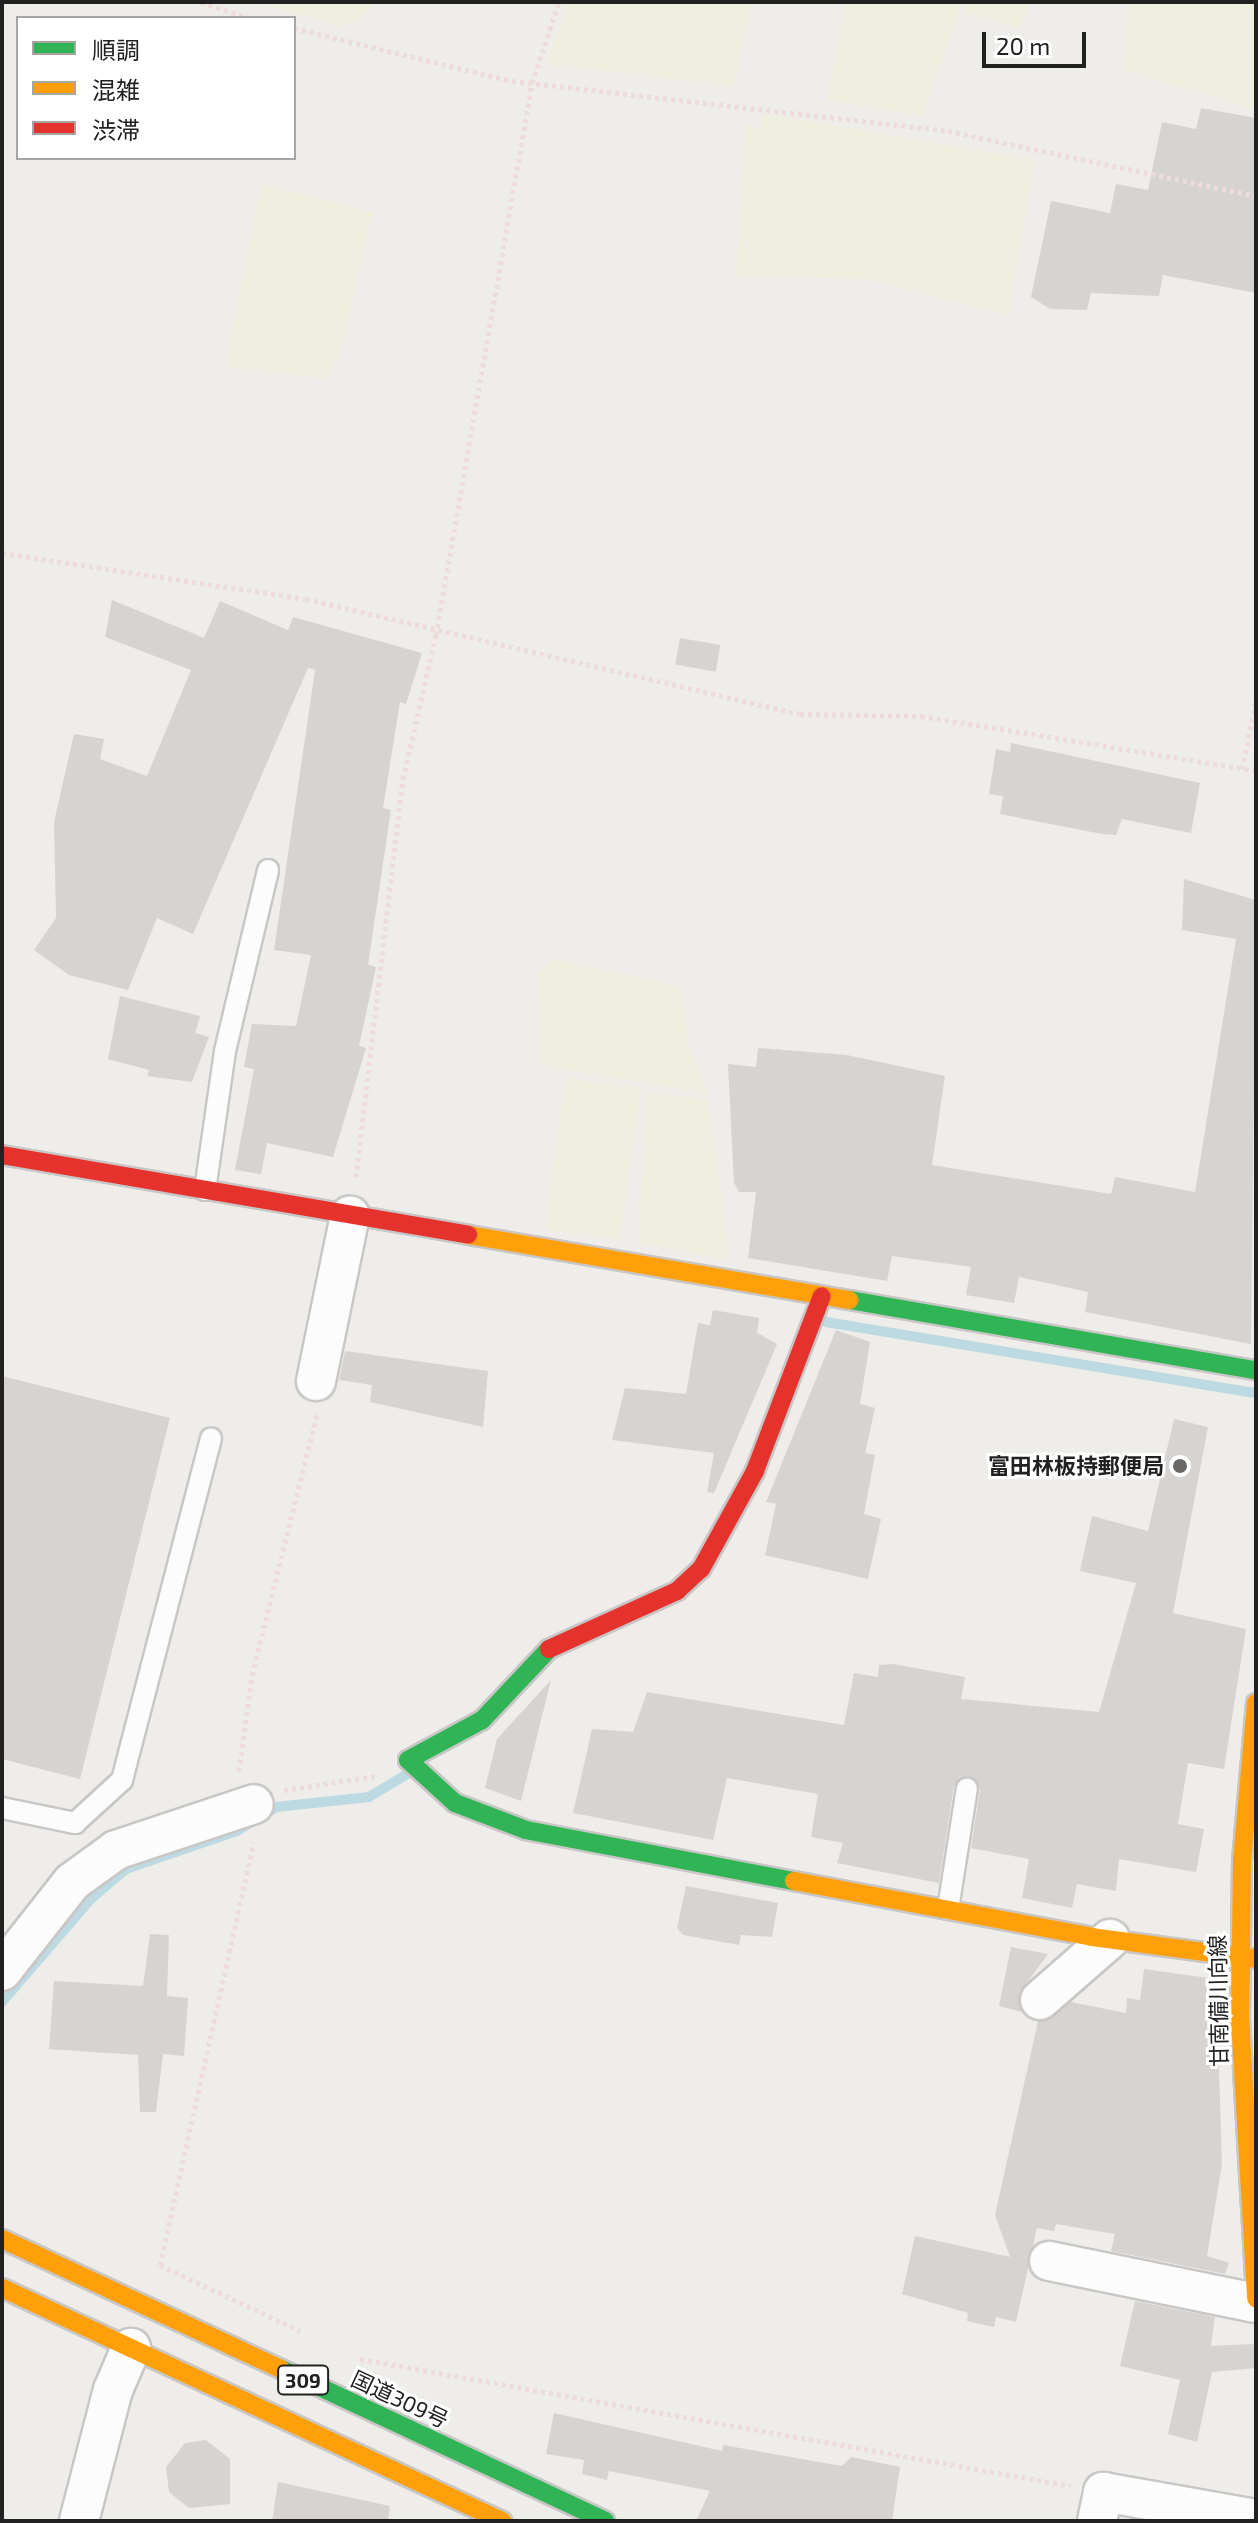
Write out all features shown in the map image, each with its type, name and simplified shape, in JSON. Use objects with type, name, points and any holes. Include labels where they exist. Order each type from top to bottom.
[{"type":"main road","points":[[2,1155],[1256,1370]]},
{"type":"main road","points":[[822,1296],[755,1471],[701,1569],[677,1591],[541,1653],[482,1720],[408,1760],[455,1803],[526,1830],[1110,1939],[1248,1957]]},
{"type":"main road","name":"甘南備川向線","points":[[1256,1703],[1248,1957],[1256,2301]]},
{"type":"main road","name":"国道309号","points":[[2,2239],[605,2521]]},
{"type":"main road","name":"309","points":[[2,2288],[502,2521]]},
{"type":"street","points":[[316,1381],[350,1215]]},
{"type":"street","points":[[2,1971],[72,1882],[116,1850],[254,1804]]},
{"type":"street","points":[[1040,2000],[1110,1939]]},
{"type":"street","points":[[1049,2261],[1256,2301]]},
{"type":"street","points":[[79,2521],[109,2401],[131,2348]]},
{"type":"street","points":[[1100,2506],[1256,2519]]},
{"type":"lane","points":[[205,1190],[225,1051],[268,870]]},
{"type":"lane","points":[[2,1808],[75,1823],[122,1780],[211,1438]]},
{"type":"lane","points":[[948,1909],[967,1788]]},
{"type":"path","points":[[201,2],[243,16]]},
{"type":"path","points":[[350,1215],[403,779],[436,635],[532,83],[559,2]]},
{"type":"path","points":[[296,28],[532,83],[948,131],[1256,196]]},
{"type":"path","points":[[2,553],[306,599],[436,635],[800,714],[921,716],[1256,771]]},
{"type":"path","points":[[1242,769],[1256,701]]},
{"type":"path","points":[[311,2336],[160,2265],[246,1887],[254,1804],[238,1782],[244,1723],[267,1610],[293,1533],[318,1407],[316,1381]]},
{"type":"path","points":[[254,1804],[279,1791],[360,1782],[408,1760]]},
{"type":"path","points":[[352,2355],[1100,2506]]},
{"type":"green space","points":[[252,2],[377,2],[357,23],[342,26]]},
{"type":"green space","points":[[569,2],[752,2],[733,86],[546,64]]},
{"type":"green space","points":[[846,2],[962,2],[923,116],[827,100]]},
{"type":"green space","points":[[969,2],[1030,2],[1019,28],[965,13]]},
{"type":"green space","points":[[1129,2],[1256,2],[1256,109],[1123,70]]},
{"type":"green space","points":[[762,113],[1035,160],[1008,315],[868,279],[736,276],[746,126],[761,128]]},
{"type":"green space","points":[[262,184],[372,212],[342,348],[326,378],[225,367]]},
{"type":"green space","points":[[552,959],[680,986],[689,1046],[707,1093],[539,1065],[538,974]]},
{"type":"green space","points":[[566,1078],[641,1089],[620,1240],[545,1230]]},
{"type":"green space","points":[[646,1092],[708,1099],[730,1260],[639,1243]]},
{"type":"building","points":[[1201,108],[1256,118],[1256,293],[1163,275],[1159,296],[1091,293],[1087,310],[1050,309],[1031,297],[1051,201],[1110,213],[1116,184],[1148,190],[1162,122],[1196,129]]},
{"type":"building","points":[[112,600],[204,638],[220,601],[288,630],[293,617],[422,653],[406,704],[400,702],[383,808],[391,810],[368,965],[376,967],[359,1046],[366,1048],[333,1157],[267,1143],[261,1174],[235,1170],[254,1069],[244,1067],[252,1024],[296,1026],[311,955],[274,950],[315,670],[308,668],[193,934],[157,918],[128,990],[69,975],[34,950],[56,918],[54,822],[74,734],[104,739],[100,759],[147,776],[191,670],[105,637]]},
{"type":"building","points":[[680,638],[720,645],[716,672],[675,665]]},
{"type":"building","points":[[1011,743],[1200,783],[1191,833],[1122,819],[1116,835],[1102,834],[1000,814],[1003,796],[989,794],[996,749],[1010,752]]},
{"type":"building","points":[[1184,879],[1256,900],[1251,1344],[1085,1312],[1088,1292],[1019,1277],[1014,1303],[966,1295],[971,1267],[892,1256],[887,1281],[748,1258],[756,1192],[739,1192],[734,1183],[728,1064],[756,1067],[758,1048],[847,1055],[945,1076],[932,1165],[1111,1194],[1115,1177],[1195,1192],[1236,939],[1182,930]]},
{"type":"building","points":[[120,996],[200,1016],[195,1033],[209,1037],[192,1082],[147,1076],[149,1070],[108,1059]]},
{"type":"building","points":[[713,1310],[759,1318],[757,1333],[777,1344],[714,1493],[707,1492],[714,1453],[612,1440],[625,1388],[686,1394],[698,1323],[710,1325]]},
{"type":"building","points":[[836,1330],[870,1342],[860,1404],[875,1408],[865,1453],[875,1455],[864,1514],[881,1519],[868,1579],[765,1555],[776,1504],[766,1502]]},
{"type":"building","points":[[345,1351],[488,1371],[483,1427],[370,1402],[372,1385],[339,1380]]},
{"type":"building","points":[[2,1376],[170,1418],[80,1779],[2,1759]]},
{"type":"building","points":[[1174,1419],[1208,1427],[1173,1613],[1246,1629],[1224,1769],[1188,1763],[1178,1824],[1204,1829],[1196,1872],[1119,1859],[1116,1891],[1077,1884],[1072,1908],[1022,1898],[1029,1859],[971,1848],[980,1789],[968,1775],[954,1786],[939,1883],[837,1863],[843,1843],[811,1837],[818,1794],[727,1778],[713,1840],[573,1813],[592,1729],[633,1732],[647,1692],[844,1725],[854,1673],[878,1677],[879,1665],[893,1664],[965,1677],[961,1699],[1099,1712],[1136,1583],[1080,1571],[1092,1516],[1148,1531]]},
{"type":"building","points":[[551,1680],[521,1801],[485,1788],[497,1739]]},
{"type":"building","points":[[686,1886],[778,1903],[772,1937],[741,1935],[739,1945],[683,1935],[677,1928]]},
{"type":"building","points":[[150,1934],[169,1935],[167,1996],[188,1998],[184,2056],[163,2054],[156,2112],[140,2112],[138,2055],[49,2049],[54,1981],[143,1986]]},
{"type":"building","points":[[1011,1947],[1048,1954],[1020,1992],[1022,2012],[999,2006]]},
{"type":"building","points":[[1144,1969],[1216,1979],[1222,2164],[1207,2256],[1229,2263],[1225,2274],[1111,2251],[1115,2234],[1056,2224],[1054,2231],[1037,2228],[1016,2322],[996,2317],[994,2327],[967,2321],[968,2313],[902,2294],[915,2236],[1010,2257],[995,2215],[1038,2021],[1071,2002],[1126,2013],[1127,1998],[1140,2000]]},
{"type":"building","points":[[1135,2301],[1215,2317],[1211,2346],[1256,2344],[1256,2368],[1212,2372],[1197,2442],[1168,2434],[1180,2380],[1120,2366]]},
{"type":"building","points":[[554,2413],[722,2451],[723,2445],[842,2466],[851,2457],[900,2467],[892,2521],[696,2521],[710,2491],[609,2471],[607,2480],[582,2474],[584,2460],[546,2454]]},
{"type":"building","points":[[206,2440],[230,2459],[230,2504],[189,2508],[169,2492],[166,2467],[185,2443]]},
{"type":"building","points":[[278,2482],[390,2506],[388,2521],[272,2521]]},
{"type":"waterway","points":[[826,1322],[1256,1393]]},
{"type":"waterway","points":[[2,2002],[91,1899],[126,1869],[237,1831],[276,1807],[369,1797],[409,1773]]},
{"type":"traffic: fast","points":[[849,1300],[1256,1370]]},
{"type":"traffic: fast","points":[[549,1649],[482,1720],[408,1760],[455,1803],[526,1830],[794,1881]]},
{"type":"traffic: fast","points":[[281,2369],[605,2521]]},
{"type":"traffic: slow","points":[[468,1235],[849,1300]]},
{"type":"traffic: slow","points":[[1256,1703],[1242,1860],[1240,2018],[1256,2299]]},
{"type":"traffic: slow","points":[[794,1881],[1092,1937],[1256,1959]]},
{"type":"traffic: slow","points":[[2,2239],[281,2369]]},
{"type":"traffic: slow","points":[[2,2288],[502,2521]]},
{"type":"traffic: jam","points":[[2,1155],[468,1235]]},
{"type":"traffic: jam","points":[[549,1649],[677,1591],[701,1569],[755,1471],[822,1296]]},
{"type":"place","name":"富田林板持郵便局","points":[[1180,1466]]}]
